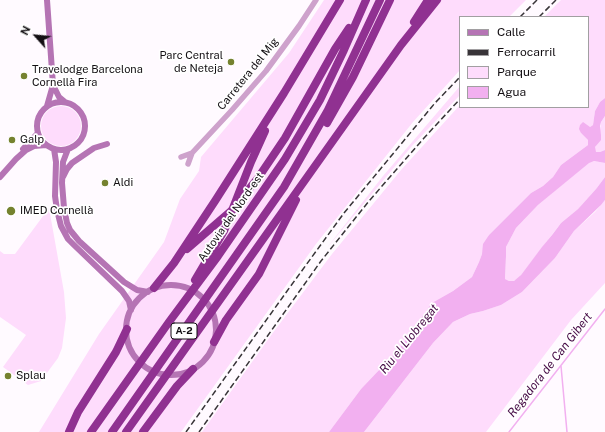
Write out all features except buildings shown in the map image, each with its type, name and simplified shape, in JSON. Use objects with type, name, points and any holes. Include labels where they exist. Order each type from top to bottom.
[{"type":"highway","points":[[174,263],[234,172],[251,152],[284,93],[340,0]]},
{"type":"highway","name":"Autovia del Nord-est","points":[[91,432],[218,256],[288,154],[320,100],[366,0]]},
{"type":"highway","name":"A-2","points":[[112,432],[284,187],[328,110],[380,0]]},
{"type":"highway","points":[[284,187],[318,138],[341,100],[370,44],[390,0]]},
{"type":"highway","points":[[401,45],[428,0]]},
{"type":"highway","points":[[126,432],[401,45],[437,0]]},
{"type":"highway","points":[[151,290],[190,247],[238,204],[258,178],[285,138],[335,49],[362,9]]},
{"type":"highway","points":[[214,342],[226,320],[259,274],[298,197],[332,141]]},
{"type":"highway","points":[[169,322],[224,231],[247,172],[251,152]]},
{"type":"highway","points":[[69,432],[88,395],[116,352],[127,329]]},
{"type":"highway","points":[[143,432],[177,386],[192,369]]},
{"type":"main road","points":[[47,0],[53,85],[47,106]]},
{"type":"main road","points":[[53,85],[59,97],[80,110],[84,117],[85,124],[85,131],[82,139],[76,145],[68,149],[54,149],[46,145],[41,140],[37,126],[39,117],[47,106],[57,102],[65,102]]},
{"type":"main road","points":[[16,159],[20,152],[38,133]]},
{"type":"main road","points":[[62,180],[67,169],[72,163],[94,148],[107,144]]},
{"type":"main road","points":[[0,177],[16,159],[31,147],[46,145]]},
{"type":"main road","points":[[54,149],[56,162],[55,183],[57,210],[61,226],[68,239],[76,243],[134,289],[151,290],[166,286],[178,286],[189,289],[199,295],[210,307],[216,330],[214,342],[208,355],[192,369],[183,373],[174,374],[157,372],[143,364],[135,356],[128,341],[128,319],[131,310],[140,298],[151,290]]},
{"type":"main road","points":[[68,149],[63,162],[62,195],[65,217],[70,230],[76,243],[127,298],[131,310]]},
{"type":"street","name":"Carretera del Mig","points":[[188,164],[192,153],[266,71],[316,1]]},
{"type":"street","name":"Carretera del Mig","points":[[181,157],[192,153]]},
{"type":"green space","points":[[324,0],[526,0],[510,16],[459,16],[459,71],[413,122],[316,244],[181,432],[39,432],[99,334],[164,242],[180,199],[199,171],[201,157],[289,53]]},
{"type":"green space","points":[[561,0],[605,0],[605,98],[600,102],[595,111],[593,125],[581,133],[588,140],[588,145],[561,165],[553,177],[543,186],[531,193],[489,235],[472,277],[436,301],[399,349],[361,389],[329,432],[202,432],[272,334],[332,254],[401,170],[459,106],[459,108],[589,108],[589,16],[545,16]]},
{"type":"green space","points":[[459,87],[459,96],[412,146],[326,249],[383,176]]},
{"type":"green space","points":[[61,106],[69,108],[75,112],[79,118],[81,126],[79,134],[75,140],[69,144],[61,146],[53,144],[47,140],[43,134],[41,126],[43,118],[47,112],[53,108]]},
{"type":"green space","points":[[605,116],[605,150],[595,152],[595,147],[601,135],[601,122]]},
{"type":"green space","points":[[594,161],[605,163],[605,177],[596,189],[578,209],[561,223],[518,279],[509,281],[505,279],[506,247],[516,228],[538,205],[589,162]]},
{"type":"green space","points":[[605,200],[605,283],[571,320],[486,432],[364,432],[433,343],[453,322],[470,314],[501,305],[522,292],[555,258],[574,231],[595,212]]},
{"type":"green space","points":[[49,208],[64,292],[66,318],[62,348],[58,358],[41,381],[28,385],[3,367],[26,335],[0,317],[0,251],[4,254],[15,254]]},
{"type":"water","name":"Riu el Llobregat","points":[[605,98],[605,116],[600,126],[601,140],[595,147],[596,152],[605,150],[605,163],[594,161],[589,163],[538,205],[516,228],[506,247],[505,279],[514,281],[521,275],[561,223],[578,209],[605,177],[605,200],[601,205],[574,231],[555,258],[522,292],[501,305],[470,314],[453,322],[433,343],[364,432],[329,432],[361,389],[399,349],[432,303],[453,291],[472,277],[482,254],[483,244],[489,235],[531,193],[543,186],[553,177],[561,165],[588,145],[588,140],[579,129],[580,125],[583,122],[590,127],[593,125],[595,111],[600,102]]},
{"type":"waterway","name":"Regadora de Can Gibert","points":[[509,432],[605,309]]},
{"type":"waterway","points":[[561,366],[567,432]]},
{"type":"railway","points":[[521,16],[537,0]]},
{"type":"railway","points":[[540,16],[556,0]]},
{"type":"railway","points":[[186,432],[344,213],[435,103],[459,78]]},
{"type":"railway","points":[[199,432],[321,261],[369,201],[459,100]]},
{"type":"place","name":"Parc Central de Neteja","points":[[231,62]]},
{"type":"place","name":"Travelodge Barcelona Cornellà Fira","points":[[24,76]]},
{"type":"place","name":"Galp","points":[[12,140]]},
{"type":"place","name":"Aldi","points":[[105,183]]},
{"type":"place","name":"IMED Cornellà","points":[[11,211]]},
{"type":"place","name":"Splau","points":[[8,376]]}]
